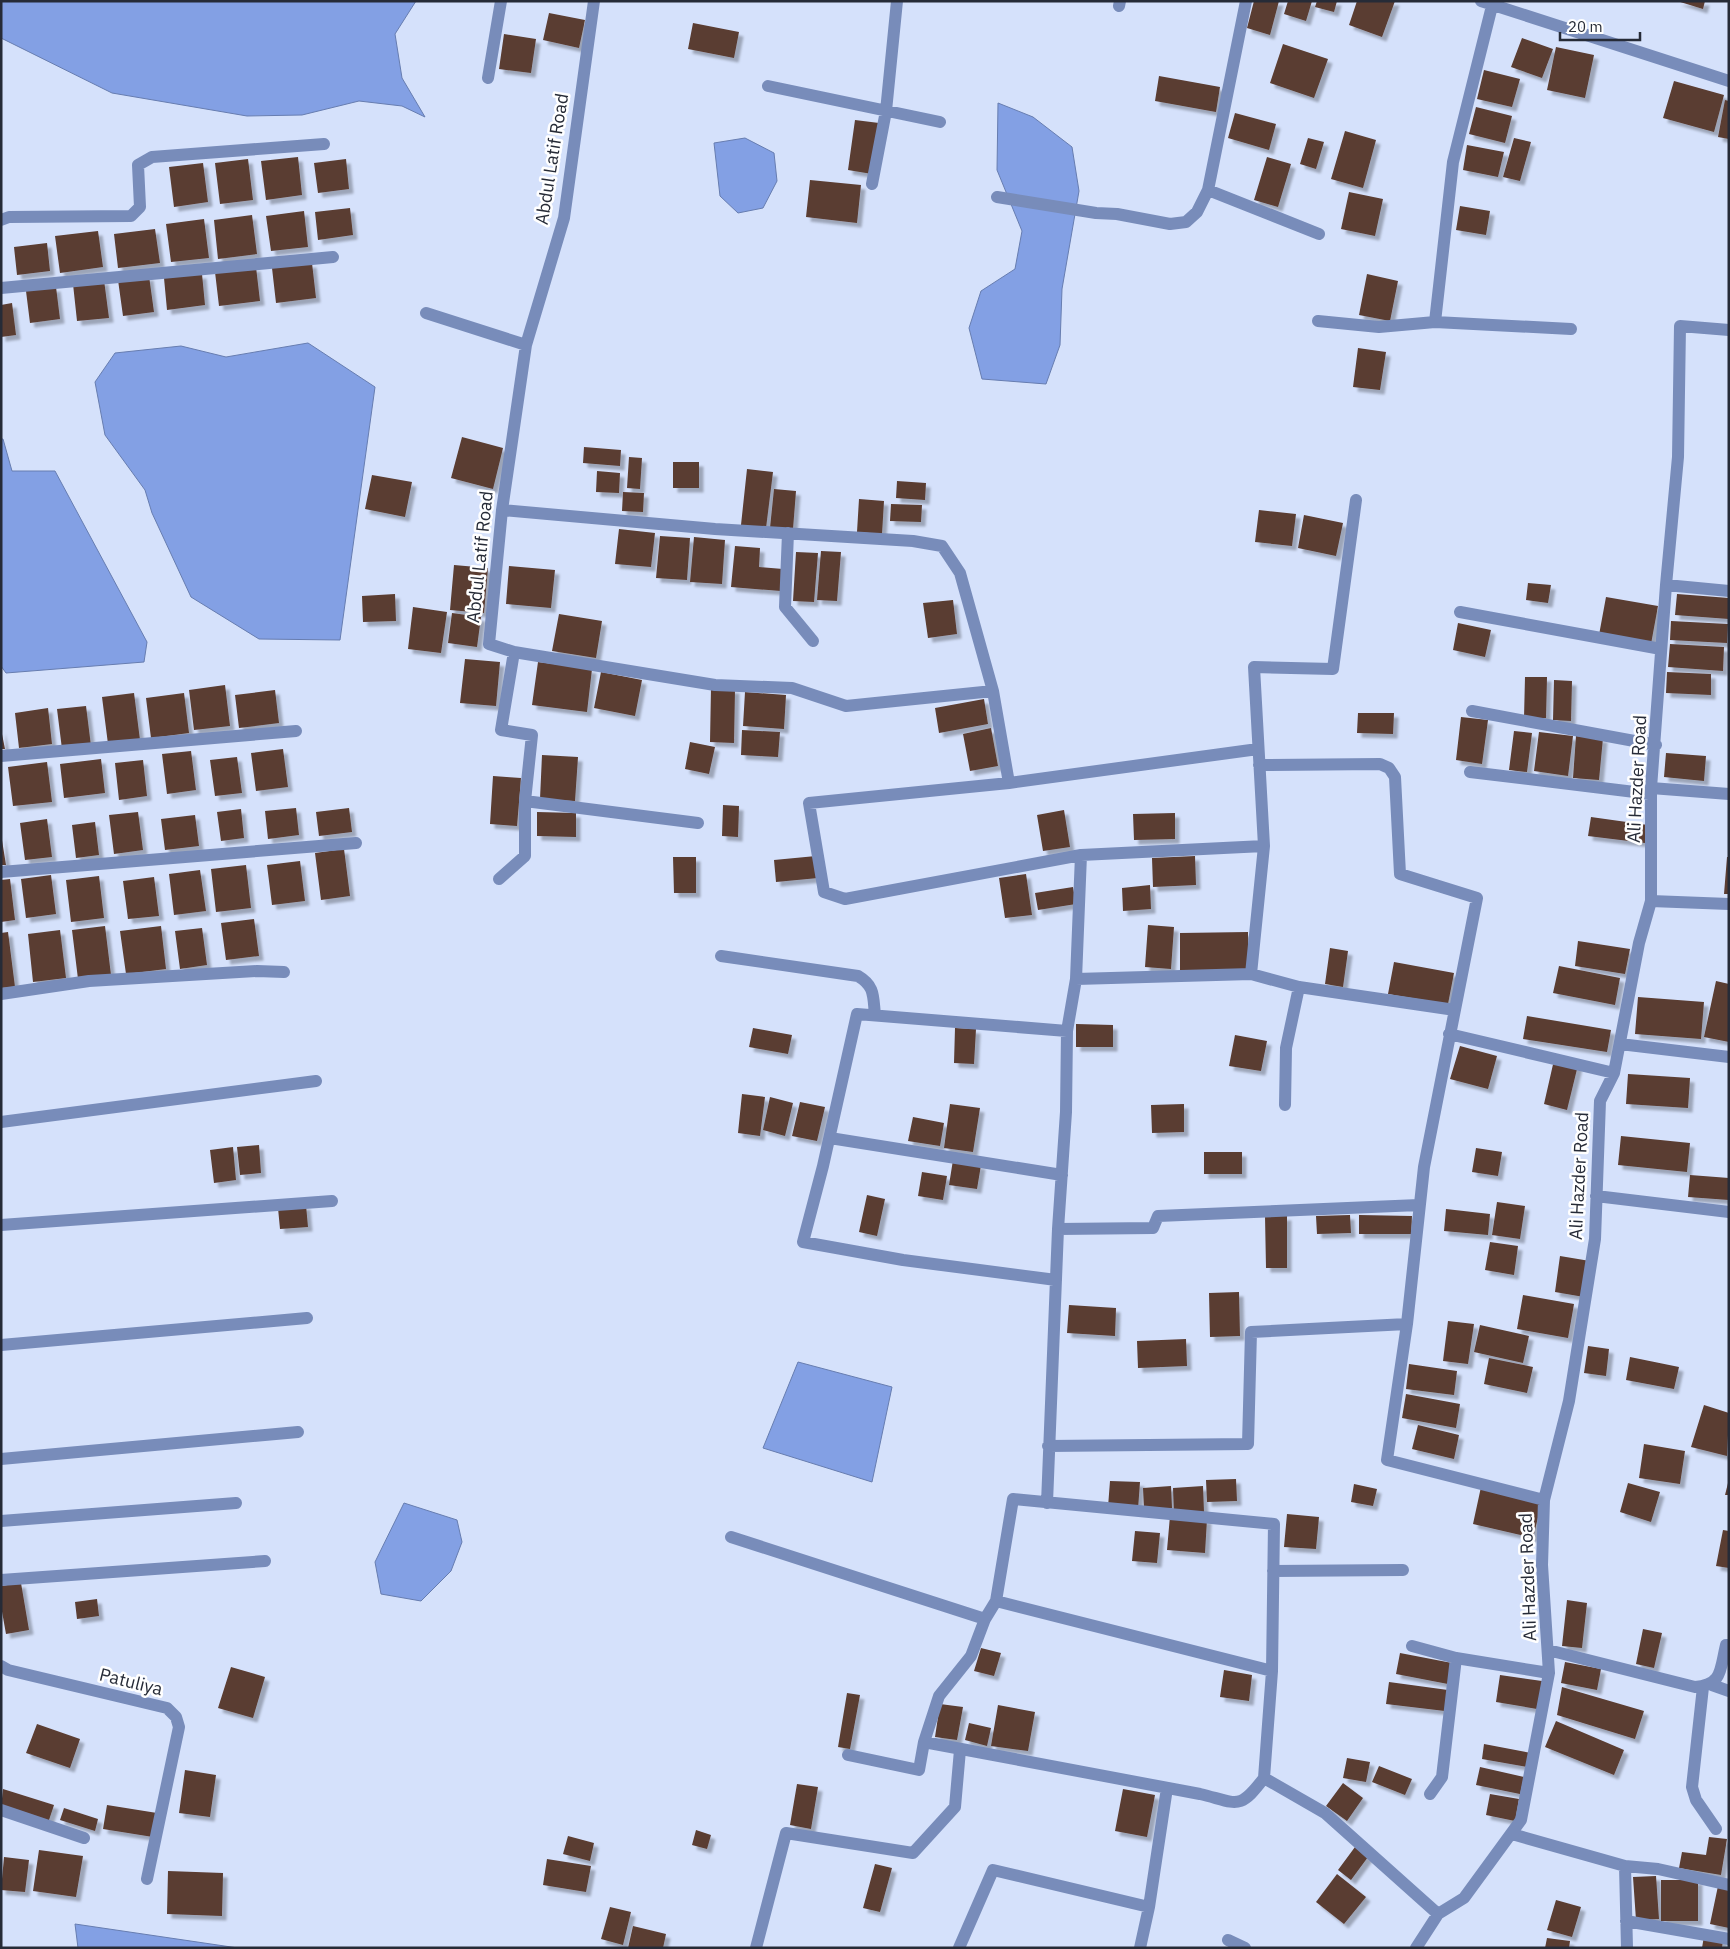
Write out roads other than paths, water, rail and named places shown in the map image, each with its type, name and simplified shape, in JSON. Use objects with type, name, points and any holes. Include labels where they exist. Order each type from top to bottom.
[{"type":"street","points":[[488,78],[501,1]]},
{"type":"street","name":"Abdul Latif Road","points":[[594,1],[564,218],[526,345],[502,510],[489,644],[514,652],[715,685],[792,688],[846,706],[993,690]]},
{"type":"street","points":[[872,184],[886,111],[897,1]]},
{"type":"street","points":[[997,197],[1096,213],[1117,214],[1170,224],[1186,222],[1197,212],[1208,190],[1246,1]]},
{"type":"street","points":[[1435,322],[1453,162],[1487,4],[1729,80]]},
{"type":"street","points":[[768,86],[940,122]]},
{"type":"street","points":[[1,220],[9,217],[131,216],[140,207],[138,165],[152,157],[324,144]]},
{"type":"street","points":[[1208,190],[1319,234]]},
{"type":"street","points":[[2,284],[333,257]]},
{"type":"street","points":[[426,313],[526,345]]},
{"type":"street","points":[[1318,321],[1378,328],[1435,322],[1571,329]]},
{"type":"street","name":"Ali Hazder Road","points":[[1416,1948],[1438,1914],[1464,1898],[1521,1820],[1549,1673],[1542,1566],[1544,1500],[1568,1402],[1595,1239],[1600,1101],[1614,1073],[1639,943],[1651,901],[1651,791],[1656,745],[1666,585],[1678,457],[1680,326],[1729,330]]},
{"type":"street","points":[[1251,974],[1264,846],[1254,668],[1333,669],[1356,500]]},
{"type":"street","points":[[502,510],[715,529],[913,540],[942,546],[960,573],[993,690],[1010,783]]},
{"type":"street","points":[[788,533],[785,607],[813,641]]},
{"type":"street","points":[[1666,585],[1729,591]]},
{"type":"street","points":[[1460,612],[1661,649]]},
{"type":"street","points":[[499,879],[525,856],[525,801],[532,735],[501,730],[514,652]]},
{"type":"street","points":[[1472,710],[1656,745]]},
{"type":"street","points":[[1,756],[296,731]]},
{"type":"street","points":[[1258,749],[1010,783],[809,803],[824,892],[845,899],[1081,855],[1264,846]]},
{"type":"street","points":[[1258,764],[1380,764],[1389,768],[1395,777],[1400,874],[1477,898],[1449,1034],[1418,1205],[1407,1324],[1387,1460],[1544,1500]]},
{"type":"street","points":[[1470,772],[1651,791],[1729,794]]},
{"type":"street","points":[[525,801],[698,823]]},
{"type":"street","points":[[1,872],[356,843]]},
{"type":"street","points":[[1047,1503],[1058,1230],[1066,1112],[1067,1031],[1076,979],[1081,855]]},
{"type":"street","points":[[1651,901],[1729,904]]},
{"type":"street","points":[[721,956],[858,976],[869,983],[873,993],[875,1015]]},
{"type":"street","points":[[1,994],[89,981],[257,971],[284,972]]},
{"type":"street","points":[[1076,979],[1251,974],[1299,987],[1455,1010]]},
{"type":"street","points":[[1285,1105],[1286,1048],[1299,987]]},
{"type":"street","points":[[1056,1280],[903,1260],[803,1242],[830,1138],[857,1014],[1067,1031]]},
{"type":"street","points":[[1449,1034],[1614,1073]]},
{"type":"street","points":[[1620,1044],[1729,1057]]},
{"type":"street","points":[[1,1122],[316,1081]]},
{"type":"street","points":[[830,1138],[1062,1175]]},
{"type":"street","points":[[1596,1196],[1729,1212]]},
{"type":"street","points":[[1,1225],[332,1201]]},
{"type":"street","points":[[1058,1230],[1153,1228],[1158,1216],[1418,1205]]},
{"type":"street","points":[[1,1345],[308,1318]]},
{"type":"street","points":[[1048,1446],[1248,1444],[1251,1332],[1407,1324]]},
{"type":"street","points":[[1,1459],[298,1432]]},
{"type":"street","points":[[848,1755],[919,1770],[924,1742],[939,1696],[971,1656],[985,1619],[996,1601],[1013,1499],[1274,1524],[1272,1671],[1264,1778],[1249,1798],[1237,1803],[924,1742]]},
{"type":"street","points":[[1,1522],[236,1503]]},
{"type":"street","points":[[731,1537],[985,1619]]},
{"type":"street","points":[[1,1580],[265,1561]]},
{"type":"street","points":[[1273,1571],[1404,1570]]},
{"type":"street","points":[[996,1601],[1272,1671]]},
{"type":"street","points":[[1716,1829],[1696,1800],[1692,1787],[1708,1686],[1717,1680],[1728,1643]]},
{"type":"street","points":[[1412,1646],[1456,1658],[1549,1673]]},
{"type":"street","points":[[1548,1650],[1695,1687],[1708,1686],[1729,1691]]},
{"type":"street","points":[[1430,1794],[1442,1777],[1456,1658]]},
{"type":"street","name":"Patuliya","points":[[1,1666],[8,1670],[167,1708],[176,1717],[179,1727],[147,1879]]},
{"type":"street","points":[[756,1948],[786,1833],[913,1853],[954,1807],[960,1750]]},
{"type":"street","points":[[1264,1778],[1324,1813],[1438,1914]]},
{"type":"street","points":[[1140,1948],[1149,1907],[1167,1788]]},
{"type":"street","points":[[1,1810],[84,1838]]},
{"type":"street","points":[[1512,1834],[1625,1866],[1658,1869],[1729,1885]]},
{"type":"street","points":[[1625,1866],[1627,1948]]},
{"type":"street","points":[[959,1948],[992,1870],[1149,1907]]},
{"type":"street","points":[[1626,1921],[1729,1939]]},
{"type":"street","points":[[1228,1940],[1245,1948]]},
{"type":"water","points":[[1,1],[416,1],[395,34],[402,78],[425,117],[402,106],[359,101],[302,115],[247,116],[112,93],[1,38]]},
{"type":"water","points":[[998,103],[1033,117],[1072,147],[1079,191],[1062,289],[1060,345],[1046,384],[982,379],[969,328],[981,291],[1015,269],[1022,231],[997,170]]},
{"type":"water","points":[[745,138],[774,153],[777,181],[763,208],[738,213],[720,196],[714,143]]},
{"type":"water","points":[[308,343],[375,387],[340,640],[259,639],[191,597],[152,513],[145,490],[105,435],[95,382],[115,353],[181,346],[226,357]]},
{"type":"water","points":[[1,439],[3,439],[12,471],[55,471],[147,642],[144,662],[6,673],[1,666]]},
{"type":"water","points":[[798,1362],[892,1387],[872,1482],[763,1448]]},
{"type":"water","points":[[404,1503],[457,1520],[462,1542],[451,1571],[421,1601],[381,1594],[375,1562]]},
{"type":"water","points":[[75,1924],[238,1948],[78,1948]]}]
